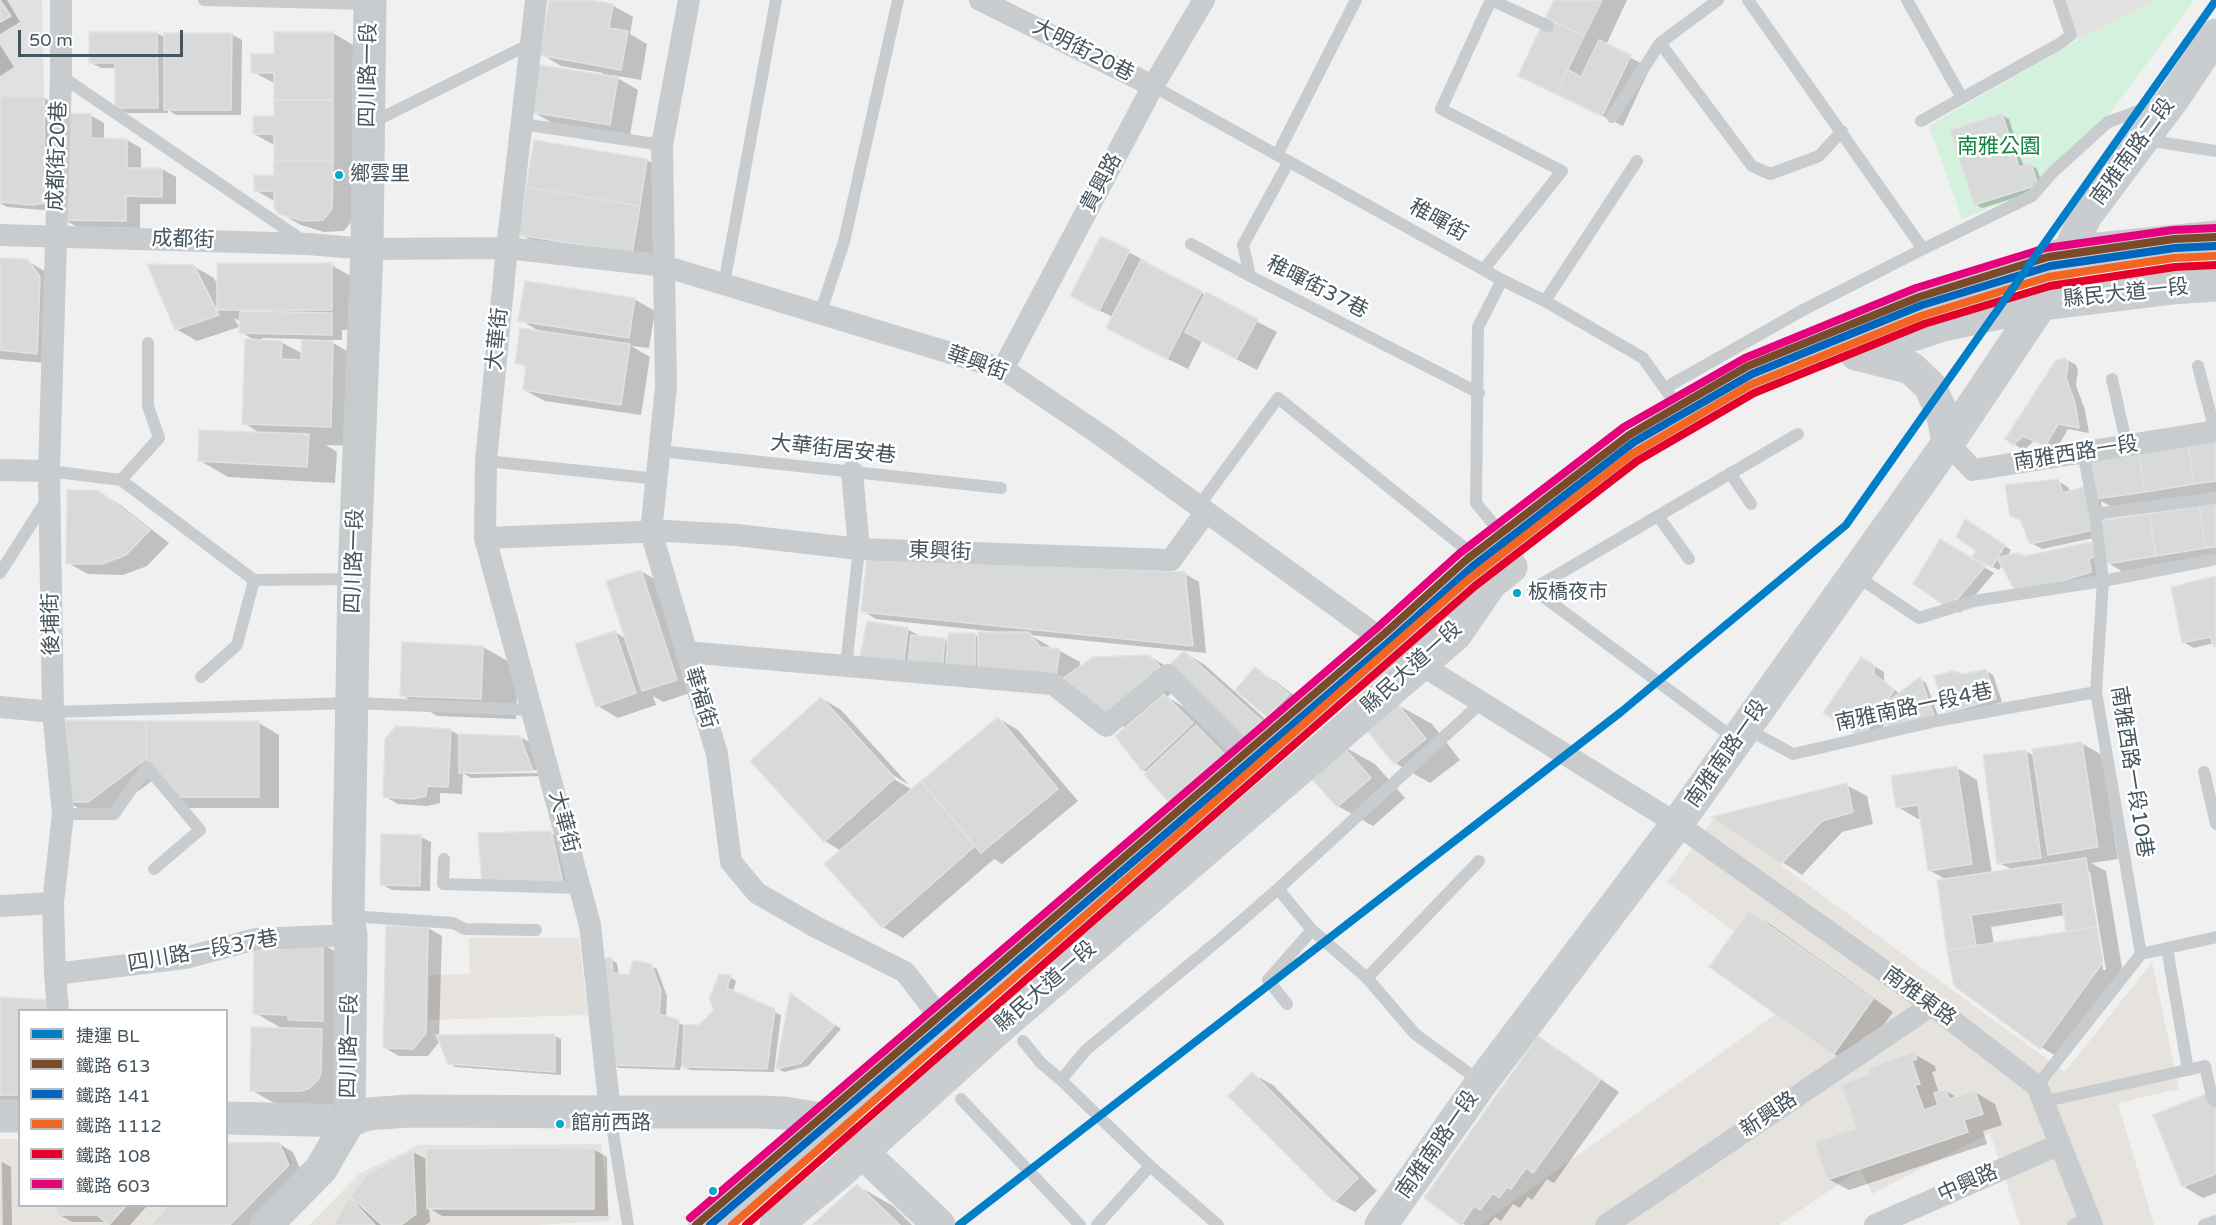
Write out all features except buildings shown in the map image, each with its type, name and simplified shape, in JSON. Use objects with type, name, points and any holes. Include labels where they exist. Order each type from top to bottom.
[{"type":"main road","name":"四川路一段","points":[[349,1121],[354,579],[367,249],[370,2]]},
{"type":"main road","name":"南雅南路二段","points":[[2064,263],[2085,217],[2173,99],[2216,35]]},
{"type":"main road","name":"縣民大道一段","points":[[776,1225],[1008,1020],[1406,655],[1487,562],[1674,401],[1780,364],[1939,300],[2064,263],[2216,237]]},
{"type":"main road","name":"南雅南路一段","points":[[1382,1225],[1482,1082],[1677,824],[1948,443],[2041,304],[2064,263]]},
{"type":"main road","name":"縣民大道一段","points":[[705,1225],[1256,756],[1406,655],[1456,634],[1491,582],[1666,446],[1751,402],[1856,354],[1940,326],[2041,304],[2216,285]]},
{"type":"main road","points":[[1856,354],[1911,368],[1930,386],[1943,416],[1948,443]]},
{"type":"main road","points":[[228,1118],[349,1121],[368,1114],[408,1112],[610,1112],[766,1113],[828,1120],[939,1225]]},
{"type":"main road","points":[[0,1116],[18,1116]]},
{"type":"main road","points":[[266,1225],[321,1169],[349,1121]]},
{"type":"street","name":"成都街20巷","points":[[55,236],[61,76],[61,0]]},
{"type":"street","name":"大華街","points":[[536,0],[507,248],[486,461],[485,538],[590,925],[610,1112]]},
{"type":"street","name":"華福街","points":[[689,0],[662,145],[666,387],[651,532],[717,754],[731,862],[757,893],[814,926],[904,972],[935,1011],[947,1020]]},
{"type":"street","name":"大明街20巷","points":[[980,0],[1153,86]]},
{"type":"street","name":"貴興路","points":[[1003,369],[1153,86],[1204,0]]},
{"type":"street","name":"成都街","points":[[0,235],[308,244],[367,249]]},
{"type":"street","name":"後埔街","points":[[55,236],[49,471],[53,712],[63,814],[53,903],[58,1009]]},
{"type":"street","name":"華興街","points":[[507,248],[664,266],[1003,369],[1102,436],[1201,510],[1406,655],[1482,702]]},
{"type":"street","points":[[367,249],[507,248]]},
{"type":"street","name":"南雅西路一段","points":[[1948,443],[1973,470],[2215,431]]},
{"type":"street","points":[[0,470],[49,471]]},
{"type":"street","points":[[852,472],[859,549]]},
{"type":"street","name":"東興街","points":[[651,532],[737,535],[859,549],[1171,561],[1201,510]]},
{"type":"street","points":[[485,538],[651,532]]},
{"type":"street","points":[[686,652],[1053,684],[1106,726],[1168,675],[1241,749],[1256,756]]},
{"type":"street","name":"南雅東路","points":[[1482,702],[1677,824],[1932,1005],[2039,1094],[2060,1144],[2085,1223]]},
{"type":"street","points":[[0,707],[53,712]]},
{"type":"street","points":[[0,906],[53,903]]},
{"type":"street","name":"四川路一段37巷","points":[[55,974],[185,958],[256,939],[350,925]]},
{"type":"street","name":"新興路","points":[[1606,1225],[1932,1005]]},
{"type":"street","name":"中興路","points":[[1875,1225],[2060,1144]]},
{"type":"lane","points":[[204,0],[370,2]]},
{"type":"lane","points":[[724,284],[776,0]]},
{"type":"lane","points":[[820,314],[844,242],[898,0]]},
{"type":"lane","points":[[1277,155],[1356,0]]},
{"type":"lane","points":[[1484,269],[1562,171],[1441,109],[1491,0],[1548,26]]},
{"type":"lane","points":[[1612,117],[1660,43],[1718,0]]},
{"type":"lane","points":[[1748,0],[1923,249]]},
{"type":"lane","points":[[1907,0],[1962,98]]},
{"type":"lane","points":[[1921,122],[2072,35],[2059,0]]},
{"type":"lane","points":[[367,124],[532,43]]},
{"type":"lane","points":[[1660,43],[1752,166],[1770,174],[1819,156],[1842,131]]},
{"type":"lane","points":[[61,76],[308,244]]},
{"type":"lane","name":"稚暉街","points":[[1153,86],[1502,280],[1545,300],[1643,358],[1674,401]]},
{"type":"lane","points":[[1674,401],[1803,310],[2032,196],[2053,172],[2108,122],[2173,99]]},
{"type":"lane","points":[[522,124],[662,145]]},
{"type":"lane","points":[[2143,140],[2216,151]]},
{"type":"lane","name":"稚暉街37巷","points":[[1289,161],[1243,245],[1250,276],[1479,393]]},
{"type":"lane","points":[[1545,300],[1637,161]]},
{"type":"lane","points":[[1191,244],[1250,276]]},
{"type":"lane","points":[[1502,280],[1478,327],[1476,503],[1495,526],[1515,539]]},
{"type":"lane","points":[[121,480],[159,438],[148,406],[148,343]]},
{"type":"lane","points":[[2198,366],[2215,431]]},
{"type":"lane","points":[[2112,379],[2127,446]]},
{"type":"lane","points":[[1201,510],[1278,398],[1467,550],[1487,562]]},
{"type":"lane","points":[[1689,559],[1658,516],[1798,434]]},
{"type":"lane","name":"大華街居安巷","points":[[660,452],[1001,488]]},
{"type":"lane","name":"南雅西路一段10巷","points":[[2083,452],[2095,514],[2103,581],[2096,692],[2141,954]]},
{"type":"lane","points":[[486,461],[658,479]]},
{"type":"lane","points":[[49,471],[121,480],[254,580],[354,579]]},
{"type":"lane","points":[[1730,473],[1751,504]]},
{"type":"lane","points":[[0,573],[50,495]]},
{"type":"lane","points":[[2095,514],[2216,498]]},
{"type":"lane","name":"南雅南路一段4巷","points":[[1658,516],[1533,589],[1741,734],[1793,754],[1936,721],[2096,692]]},
{"type":"lane","points":[[846,666],[859,549]]},
{"type":"lane","points":[[1854,574],[1919,618],[1974,601],[2103,581],[2212,560]]},
{"type":"lane","points":[[201,677],[237,645],[254,580]]},
{"type":"lane","points":[[1061,1080],[1086,1050],[1278,889],[1482,702]]},
{"type":"lane","points":[[53,712],[352,704],[533,710]]},
{"type":"lane","points":[[63,814],[114,814],[147,767],[200,830],[154,869]]},
{"type":"lane","points":[[2204,772],[2216,824]]},
{"type":"lane","points":[[444,859],[443,884],[580,888]]},
{"type":"lane","points":[[1366,978],[1479,861]]},
{"type":"lane","points":[[1278,889],[1312,930],[1366,978],[1415,1034],[1482,1082]]},
{"type":"lane","points":[[350,925],[453,923],[465,929],[536,930]]},
{"type":"lane","points":[[1287,1004],[1268,980],[1312,930]]},
{"type":"lane","points":[[2039,1094],[2141,954],[2216,937]]},
{"type":"lane","points":[[2166,948],[2188,1070]]},
{"type":"lane","points":[[1023,1041],[1041,1063],[1150,1166],[1218,1225]]},
{"type":"lane","points":[[2039,1094],[2205,1066],[2212,1097],[2216,1102]]},
{"type":"lane","points":[[961,1099],[1080,1225]]},
{"type":"lane","points":[[610,1112],[628,1225]]},
{"type":"lane","points":[[1097,1225],[1150,1166]]},
{"type":"lane","points":[[2204,1225],[2216,1221]]},
{"type":"shaded area","points":[[0,0],[42,0],[44,96],[0,96]]},
{"type":"shaded area","points":[[2064,0],[2157,0],[2078,40]]},
{"type":"shaded area","points":[[1715,817],[2065,1072],[2152,962],[2179,1089],[2118,1103],[2154,1225],[2020,1225],[1990,1133],[1872,1194],[1861,1169],[1779,1225],[1480,1225],[1812,988],[1667,882]]},
{"type":"shaded area","points":[[469,938],[579,938],[588,1015],[428,1020],[429,975],[470,974]]},
{"type":"shaded area","points":[[0,1139],[18,1139],[18,1207],[228,1207],[228,1143],[282,1143],[293,1163],[232,1225],[0,1225]]},
{"type":"shaded area","points":[[601,1144],[610,1221],[534,1225],[309,1225],[360,1173],[419,1145]]},
{"type":"green space","name":"南雅公園","points":[[2157,0],[2192,0],[2193,2],[2101,125],[2029,192],[1962,219],[1929,126],[2078,40]]},
{"type":"metro line","name":"BL","points":[[959,1225],[1621,712],[1846,525],[2216,0]]},
{"type":"rail line","name":"603","points":[[690,1218],[1378,627],[1460,553],[1624,427],[1745,358],[1916,288],[2046,248],[2173,230],[2216,228]]},
{"type":"rail line","name":"613","points":[[696,1225],[1384,634],[1466,560],[1629,435],[1748,366],[1919,297],[2048,257],[2174,239],[2216,237]]},
{"type":"rail line","name":"141","points":[[710,1225],[1390,641],[1472,567],[1634,442],[1752,374],[1922,305],[2050,266],[2175,248],[2216,246]]},
{"type":"rail line","name":"1112","points":[[732,1225],[1469,579],[1632,454],[1750,385],[1921,316],[2048,277],[2174,258],[2216,256]]},
{"type":"rail line","name":"108","points":[[746,1225],[1475,586],[1637,461],[1754,393],[1924,324],[2050,286],[2175,267],[2216,265]]},
{"type":"place","name":"鄉雲里","points":[[339,175]]},
{"type":"place","name":"板橋夜市","points":[[1517,593]]},
{"type":"place","name":"館前西路","points":[[560,1124]]}]
